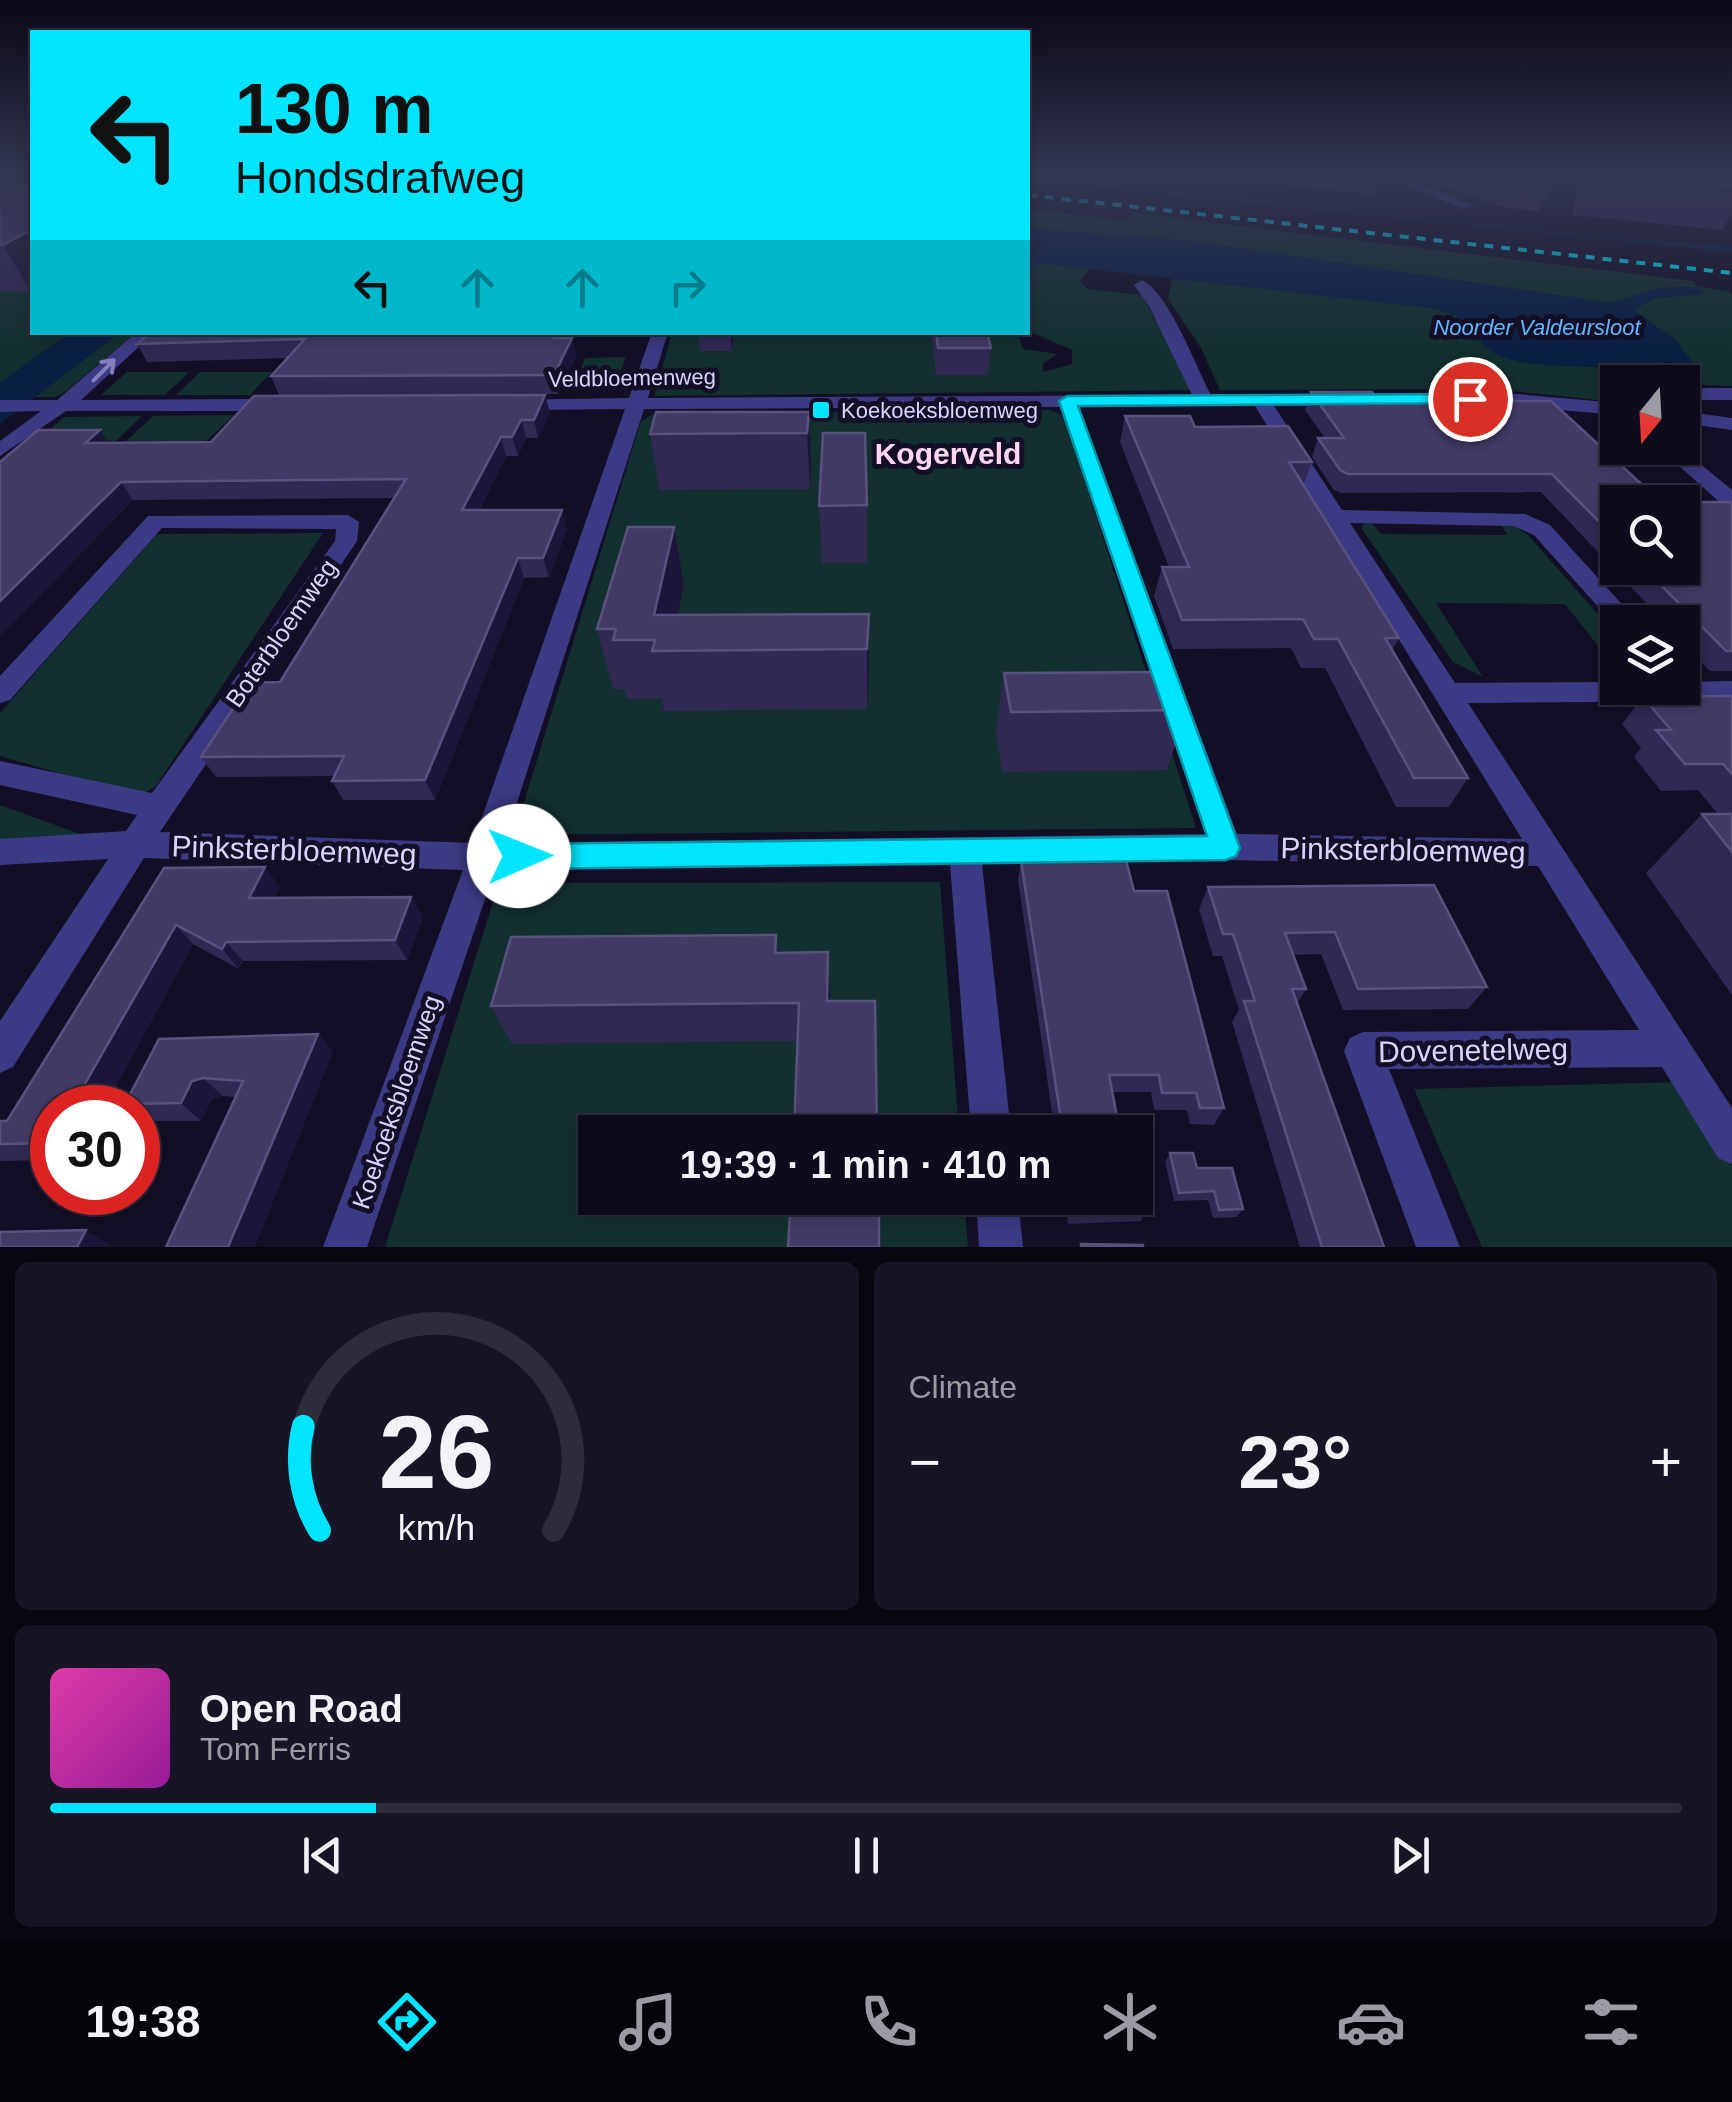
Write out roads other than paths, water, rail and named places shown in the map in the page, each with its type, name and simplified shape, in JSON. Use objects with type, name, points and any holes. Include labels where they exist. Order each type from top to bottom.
[{"type":"street","points":[[1142,284],[1157,305],[1204,400]]},
{"type":"street","points":[[0,450],[49,406],[108,369],[144,335]]},
{"type":"street","name":"Koekoeksbloemweg","points":[[345,1247],[542,693],[659,335]]},
{"type":"street","points":[[1700,394],[1732,394]]},
{"type":"street","name":"Veldbloemenweg","points":[[484,404],[1505,398],[1600,407]]},
{"type":"street","points":[[1261,400],[1732,1144]]},
{"type":"street","points":[[1067,401],[1226,848]]},
{"type":"street","points":[[0,406],[298,406]]},
{"type":"street","points":[[1700,420],[1732,424]]},
{"type":"street","points":[[1689,465],[1732,501]]},
{"type":"street","points":[[1333,516],[1516,519],[1542,530],[1610,605]]},
{"type":"street","name":"Boterbloemweg","points":[[0,694],[156,521],[348,522],[346,540],[159,807],[0,1054]]},
{"type":"street","points":[[1700,689],[1732,691]]},
{"type":"street","points":[[1448,693],[1600,690]]},
{"type":"street","name":"Pinksterbloemweg","points":[[0,773],[159,807]]},
{"type":"street","name":"Pinksterbloemweg","points":[[0,852],[135,844],[483,857],[1226,848],[1547,853]]},
{"type":"street","points":[[965,853],[989,1115]]},
{"type":"street","name":"Dovenetelweg","points":[[1438,1247],[1363,1051],[1672,1048]]},
{"type":"street","points":[[999,1215],[1002,1247]]},
{"type":"water","name":"Noorder Valdeursloot","points":[[1030,236],[1191,241],[1610,303],[1660,288],[1698,287],[1703,294],[1653,298],[1634,310],[1677,342],[1692,362],[1689,365],[1662,362],[1553,366],[1512,360],[1489,349],[1450,313],[1030,262]]},
{"type":"water","points":[[1580,236],[1732,246],[1732,252]]},
{"type":"water","points":[[67,335],[116,335],[0,424],[0,383]]},
{"type":"railway","points":[[1400,236],[1732,273]]},
{"type":"place","name":"Koekoeksbloemweg","points":[[821,410]]},
{"type":"district","name":"Kogerveld","points":[[948,453]]}]
